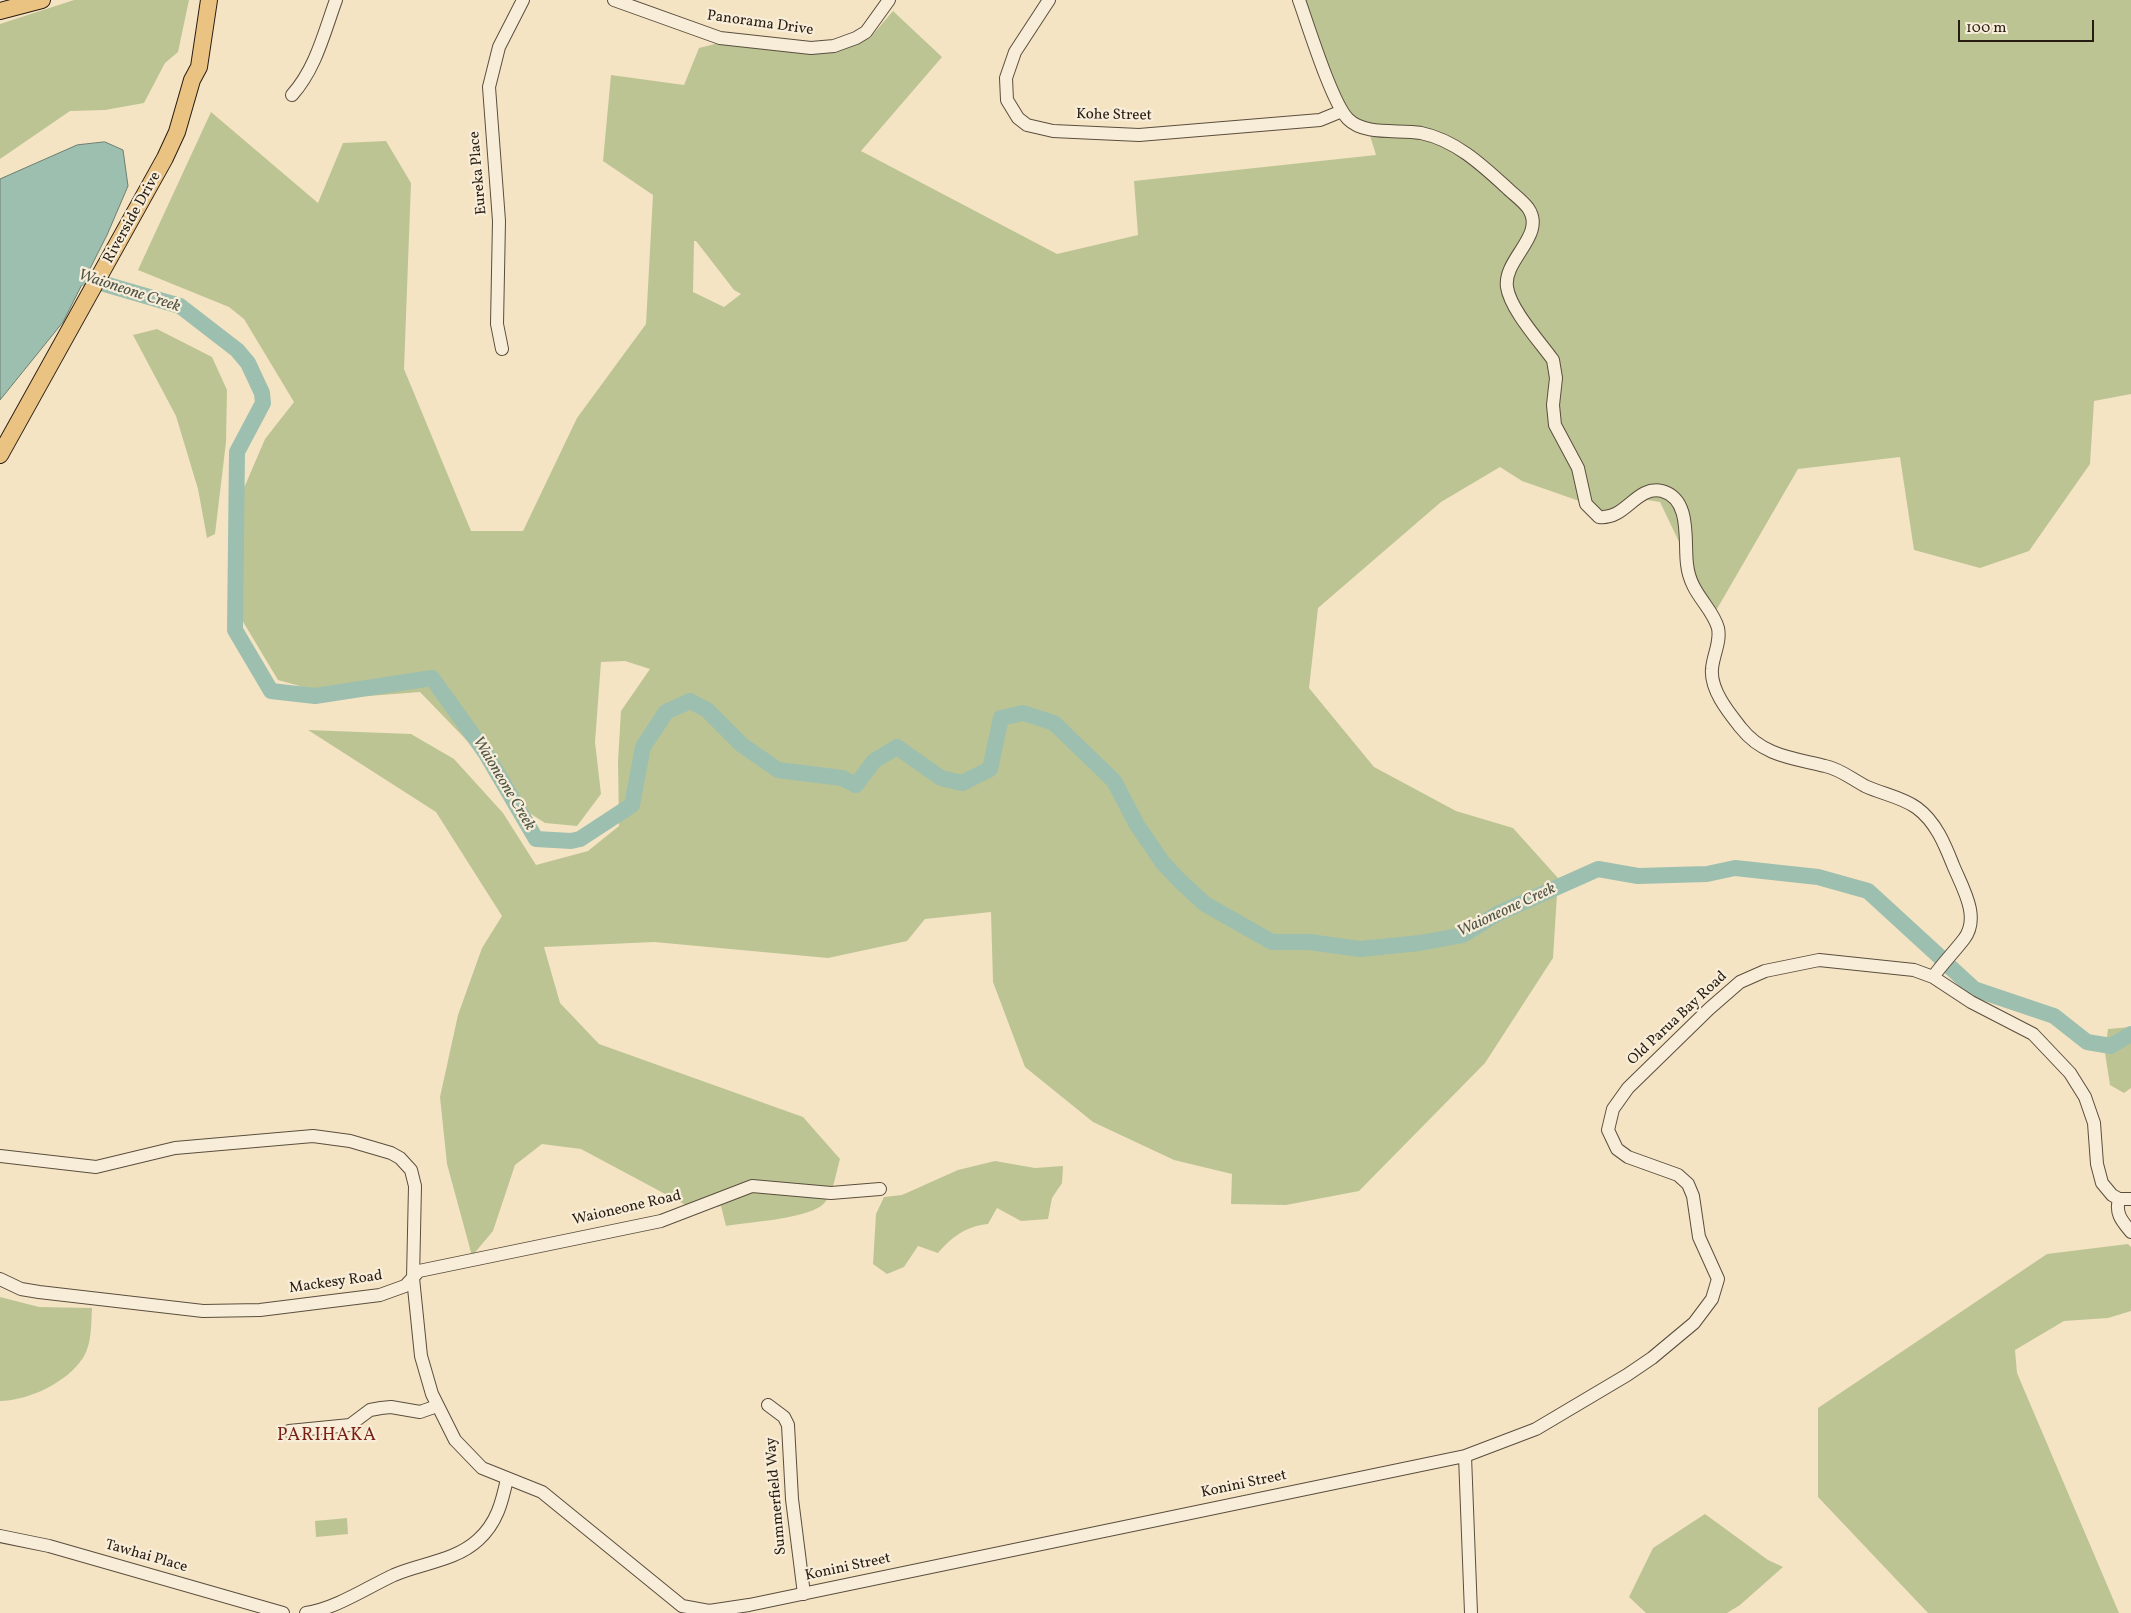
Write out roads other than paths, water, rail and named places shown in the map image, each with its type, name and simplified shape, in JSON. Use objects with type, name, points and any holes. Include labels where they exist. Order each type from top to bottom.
[{"type":"main road","points":[[0,11],[42,0]]},
{"type":"main road","name":"Riverside Drive","points":[[192,80],[191,66],[199,0]]},
{"type":"main road","name":"Riverside Drive","points":[[0,455],[104,271],[177,132],[192,80],[199,67],[209,0]]},
{"type":"street","points":[[292,95],[302,84],[315,60],[336,0]]},
{"type":"street","name":"Eureka Place","points":[[502,349],[497,324],[499,213],[490,87],[499,48],[523,0]]},
{"type":"street","name":"Panorama Drive","points":[[614,0],[709,35],[811,48],[840,44],[866,32],[889,0]]},
{"type":"street","name":"Kohe Street","points":[[1049,0],[1015,52],[1006,78],[1007,100],[1018,118],[1028,125],[1053,130],[1139,135],[1320,120],[1342,111]]},
{"type":"street","points":[[1298,0],[1342,111],[1347,118],[1358,125],[1376,129],[1411,131],[1448,143],[1485,167],[1527,206],[1532,219],[1532,227],[1530,235],[1509,269],[1507,290],[1516,308],[1553,360],[1556,368],[1553,405],[1555,425],[1578,468],[1586,504],[1593,514],[1605,518],[1616,515],[1648,492],[1662,491],[1674,499],[1680,506],[1684,518],[1687,565],[1690,580],[1718,627],[1718,641],[1712,669],[1714,682],[1719,695],[1741,728],[1750,738],[1774,754],[1838,770],[1869,787],[1917,808],[1933,825],[1946,849],[1969,905],[1971,925],[1964,939],[1933,977]]},
{"type":"street","name":"Old Parua Bay Road","points":[[1465,1456],[1536,1429],[1627,1375],[1674,1341],[1694,1323],[1712,1299],[1717,1285],[1717,1273],[1699,1237],[1693,1196],[1688,1184],[1678,1175],[1628,1157],[1612,1143],[1608,1130],[1610,1117],[1612,1110],[1628,1088],[1730,990],[1740,982],[1766,971],[1819,960],[1914,970],[1933,977],[1970,1002],[2033,1034],[2060,1061],[2079,1086],[2090,1109],[2102,1183],[2112,1195],[2125,1199]]},
{"type":"street","points":[[0,1156],[96,1167],[122,1162],[162,1150],[301,1136],[337,1138],[375,1148],[400,1158],[411,1170],[414,1179],[416,1194],[413,1278]]},
{"type":"street","name":"Waioneone Road","points":[[413,1278],[419,1271],[661,1221],[752,1186],[831,1193],[880,1189]]},
{"type":"street","points":[[2125,1199],[2116,1208],[2120,1219],[2131,1232]]},
{"type":"street","name":"Konini Street","points":[[413,1278],[417,1339],[424,1369],[437,1406],[463,1450],[482,1468],[542,1492],[671,1598],[690,1609],[722,1610],[804,1594],[1465,1456]]},
{"type":"street","name":"Mackesy Road","points":[[0,1279],[22,1289],[38,1292],[204,1311],[260,1310],[366,1298],[392,1292],[404,1286],[413,1278]]},
{"type":"street","name":"Summerfield Way","points":[[768,1405],[784,1417],[788,1426],[792,1499],[804,1594]]},
{"type":"street","points":[[289,1431],[350,1425],[370,1410],[381,1408],[391,1407],[420,1412],[437,1406]]},
{"type":"street","points":[[1465,1456],[1470,1613]]},
{"type":"street","points":[[306,1613],[328,1607],[396,1574],[455,1555],[469,1547],[490,1526],[500,1508],[507,1479]]},
{"type":"street","name":"Tawhai Place","points":[[0,1536],[42,1544],[283,1613]]},
{"type":"waterway","name":"Waioneone Creek","points":[[65,270],[84,278],[180,306],[237,350],[248,363],[262,393],[263,403],[237,452],[235,630],[271,691],[315,696],[432,678],[485,752],[536,839],[571,841],[580,839],[632,805],[643,747],[666,712],[690,701],[707,710],[742,745],[778,770],[842,778],[856,785],[874,761],[897,747],[941,778],[962,783],[990,769],[1001,718],[1023,713],[1054,723],[1114,781],[1137,825],[1163,863],[1205,904],[1272,942],[1309,942],[1360,949],[1420,943],[1463,935],[1497,914],[1598,869],[1638,876],[1707,874],[1735,868],[1818,877],[1868,891],[1940,957]]},
{"type":"waterway","name":"Waioneone Creek","points":[[1949,966],[1974,989],[2054,1016],[2087,1042],[2111,1046],[2131,1034]]},
{"type":"district","name":"PARIHAKA","points":[[327,1437]]}]
